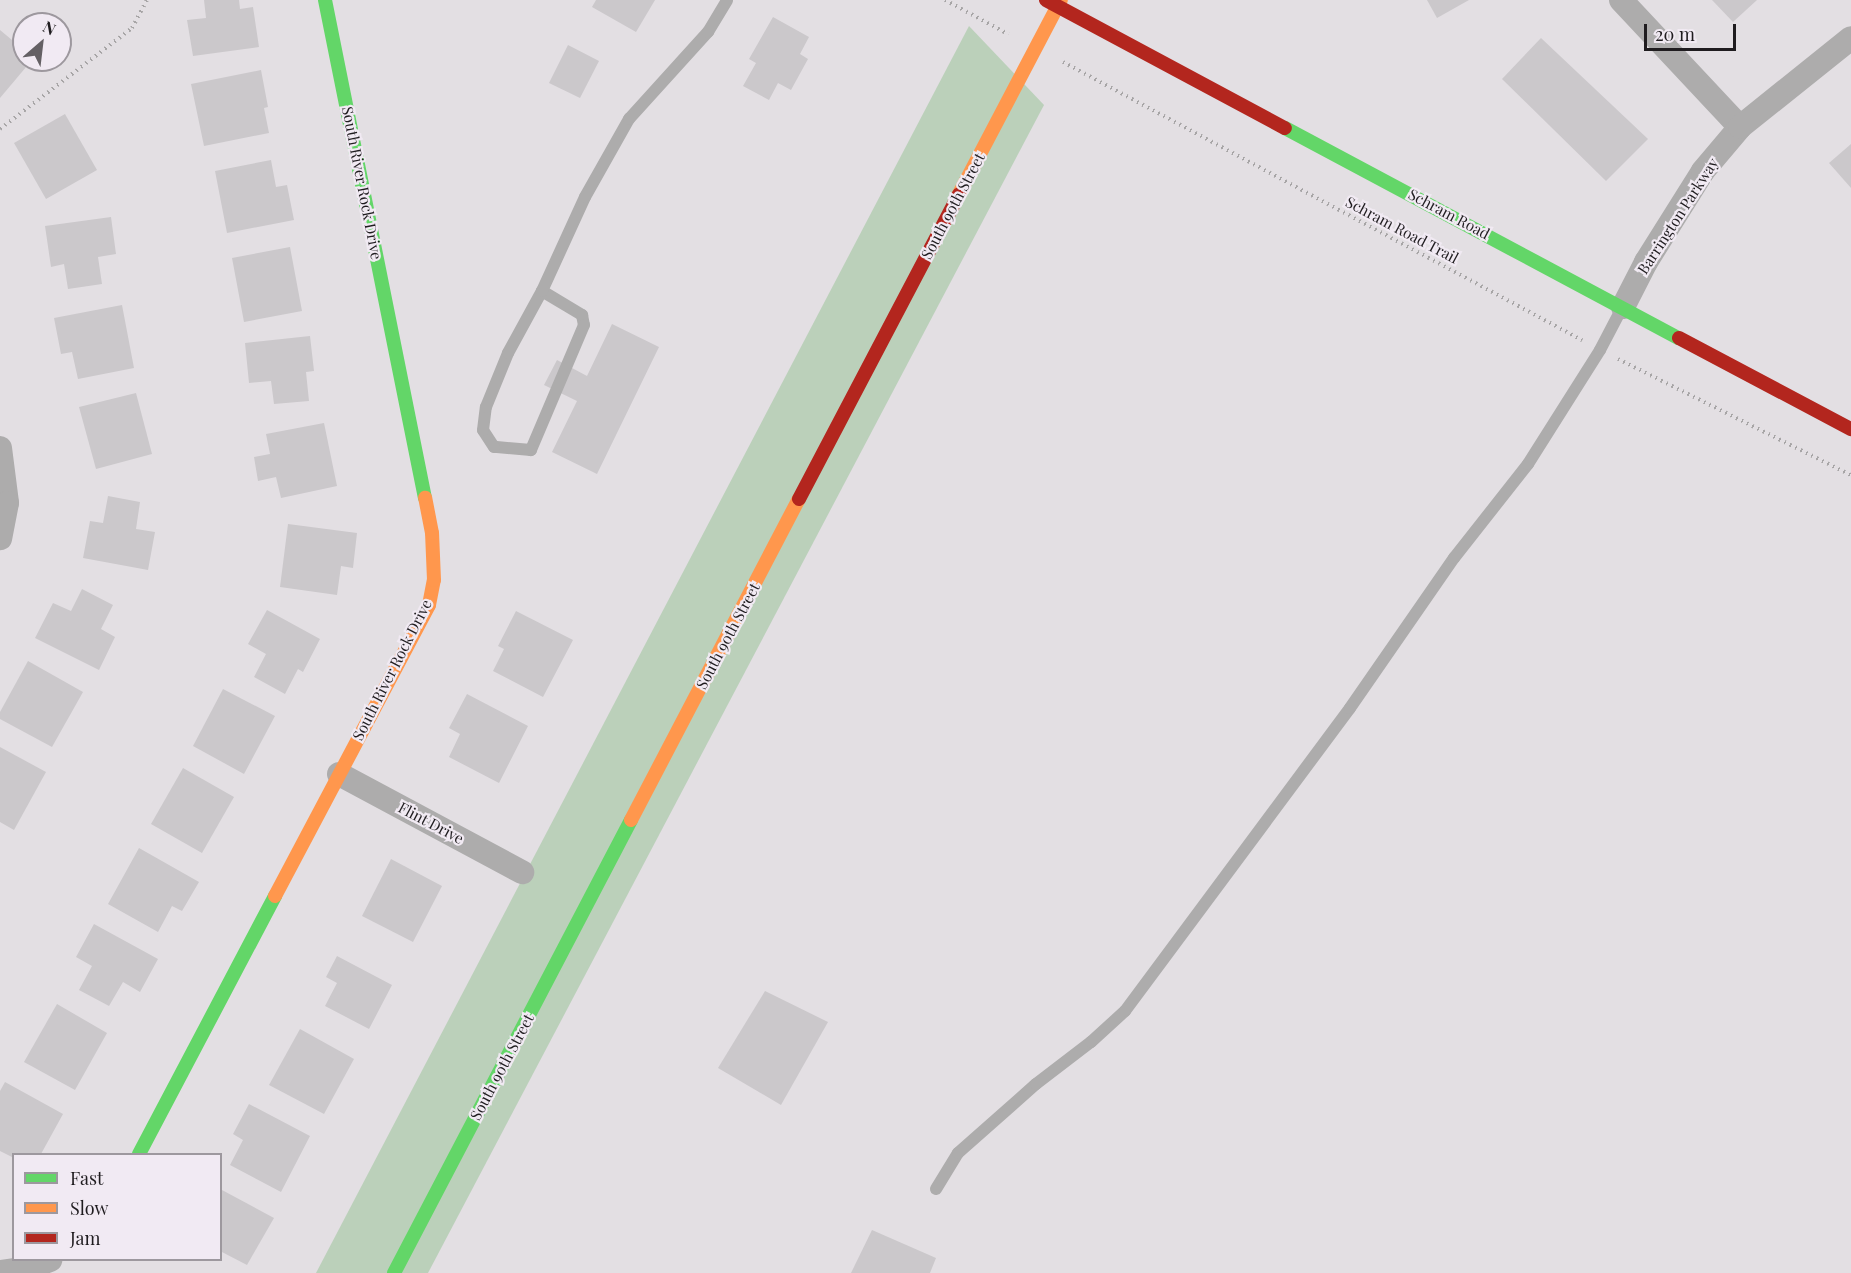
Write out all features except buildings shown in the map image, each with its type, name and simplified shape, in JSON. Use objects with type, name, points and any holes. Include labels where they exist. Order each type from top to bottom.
[{"type":"street","name":"South River Rock Drive","points":[[140,1153],[429,605],[434,570],[432,533],[325,0]]},
{"type":"street","points":[[1621,0],[1740,127]]},
{"type":"street","name":"South 90th Street","points":[[394,1273],[1036,48],[1055,2]]},
{"type":"street","name":"Schram Road","points":[[1055,2],[1851,429]]},
{"type":"street","name":"Barrington Parkway","points":[[1623,307],[1646,262],[1703,171],[1740,127],[1851,38]]},
{"type":"street","points":[[0,448],[7,503],[0,538]]},
{"type":"street","name":"Flint Drive","points":[[339,774],[522,872]]},
{"type":"street","points":[[5,1272],[46,1261]]},
{"type":"lane","points":[[542,291],[582,315],[584,325],[531,450],[494,447],[483,430],[486,407],[508,353],[542,291],[585,197],[628,119],[708,32],[727,0]]},
{"type":"lane","points":[[936,1189],[958,1153],[1036,1084],[1091,1042],[1125,1011],[1350,708],[1454,558],[1528,464],[1600,350],[1623,307]]},
{"type":"path","points":[[0,129],[132,28],[147,0]]},
{"type":"path","name":"Schram Road Trail","points":[[945,0],[1600,350],[1851,475]]},
{"type":"green space","points":[[969,26],[1044,105],[428,1273],[316,1273]]},
{"type":"traffic: fast","points":[[325,0],[425,498]]},
{"type":"traffic: fast","points":[[1285,128],[1679,338]]},
{"type":"traffic: fast","points":[[394,1273],[631,820]]},
{"type":"traffic: fast","points":[[140,1153],[275,896]]},
{"type":"traffic: slow","points":[[959,194],[1061,0]]},
{"type":"traffic: slow","points":[[275,896],[429,605],[434,580],[432,533],[425,498]]},
{"type":"traffic: slow","points":[[631,820],[799,499]]},
{"type":"traffic: jam","points":[[1046,0],[1285,128]]},
{"type":"traffic: jam","points":[[799,499],[959,194]]},
{"type":"traffic: jam","points":[[1679,338],[1851,429]]}]
